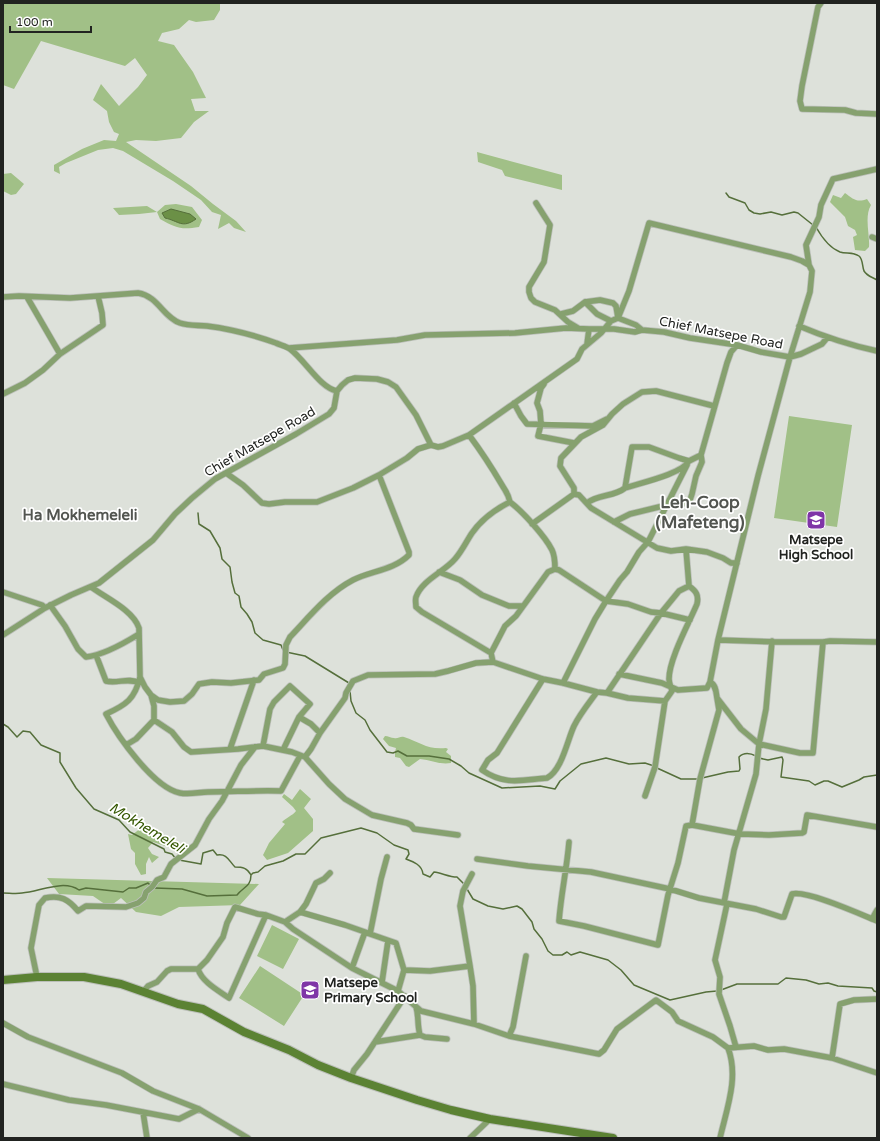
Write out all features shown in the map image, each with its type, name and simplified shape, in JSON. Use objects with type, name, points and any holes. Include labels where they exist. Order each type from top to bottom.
[{"type":"street","points":[[821,3],[818,7],[806,65],[800,101],[802,109],[845,110],[856,113],[877,114]]},
{"type":"street","points":[[619,674],[662,683],[678,690],[707,688],[710,682],[718,640],[758,476],[790,357],[810,292],[812,271],[809,265],[806,245],[820,217],[821,205],[833,179],[877,169]]},
{"type":"street","points":[[536,203],[550,225],[544,262],[529,286],[531,298],[535,302],[545,305],[561,314],[568,322],[578,328]]},
{"type":"street","points":[[618,318],[649,223],[791,257],[809,265]]},
{"type":"street","points":[[3,298],[10,296],[70,298],[138,293],[146,294],[151,297],[174,320],[179,322],[187,325],[207,326],[257,337],[289,348],[330,389],[337,391],[348,380],[355,378],[377,379],[388,382],[396,387],[416,415],[432,445]]},
{"type":"street","points":[[3,394],[25,383],[43,370],[60,354],[103,325],[98,296]]},
{"type":"street","points":[[27,297],[60,354]]},
{"type":"street","points":[[561,314],[573,311],[585,302],[600,300],[613,302],[616,306],[618,318]]},
{"type":"street","points":[[585,302],[597,314],[611,321]]},
{"type":"street","points":[[226,473],[242,484],[262,503],[317,502],[353,488],[379,475],[407,458],[418,449],[432,445],[438,447],[443,446],[468,435],[577,359],[582,349],[601,333],[611,321],[618,318],[636,325],[642,330]]},
{"type":"street","points":[[799,326],[827,338],[877,351]]},
{"type":"street","name":"Chief Matsepe Road","points":[[289,348],[397,340],[425,335],[515,333],[578,328],[614,329],[635,332],[642,330],[664,332],[690,338],[738,345],[761,352],[790,357]]},
{"type":"street","points":[[587,344],[589,329]]},
{"type":"street","points":[[790,357],[801,354],[822,344],[827,338]]},
{"type":"street","points":[[614,522],[630,514],[667,505],[689,503],[696,476],[702,462],[701,455],[728,358],[731,352],[738,345]]},
{"type":"street","points":[[547,380],[541,388],[537,403],[540,411],[541,424],[538,436],[574,443]]},
{"type":"street","name":"Chief Matsepe Road","points":[[3,635],[47,607],[71,594],[99,583],[153,540],[175,514],[216,479],[329,414],[334,408],[337,391]]},
{"type":"street","points":[[574,494],[574,488],[560,466],[561,458],[574,443],[581,437],[603,425],[612,414],[632,397],[648,391],[665,393],[714,406]]},
{"type":"street","points":[[514,403],[527,424],[593,426],[609,418]]},
{"type":"street","points":[[468,435],[482,453],[508,493],[510,502],[532,524],[552,550],[556,560],[554,568],[548,572],[516,616],[505,626],[491,653],[493,662]]},
{"type":"street","points":[[625,488],[632,447],[649,447],[688,463]]},
{"type":"street","points":[[587,503],[598,498],[620,492],[625,488],[668,475],[701,455]]},
{"type":"street","points":[[563,683],[595,619],[639,552],[648,542],[688,463]]},
{"type":"street","points":[[140,677],[151,695],[158,700],[170,702],[184,701],[192,694],[199,684],[259,680],[264,674],[283,668],[285,664],[286,644],[290,637],[329,596],[354,579],[396,564],[409,555],[401,530],[379,475]]},
{"type":"street","points":[[574,494],[579,495],[591,508],[657,548],[671,551],[686,549],[707,552],[723,558],[731,563],[737,563]]},
{"type":"street","points":[[532,524],[574,494]]},
{"type":"street","points":[[491,653],[430,617],[416,607],[415,598],[422,588],[454,560],[467,543],[472,532],[485,518],[501,506],[510,502]]},
{"type":"street","points":[[686,549],[689,586]]},
{"type":"street","points":[[554,568],[606,601],[628,604],[651,612],[690,620]]},
{"type":"street","points":[[439,572],[460,580],[482,595],[509,606],[523,606]]},
{"type":"street","points":[[607,693],[661,613],[679,591],[689,586]]},
{"type":"street","points":[[645,796],[655,767],[665,701],[672,691],[669,679],[672,663],[697,604],[698,598],[695,590],[689,586]]},
{"type":"street","points":[[91,587],[122,607],[137,622],[139,628],[140,677],[135,694],[126,704],[106,714],[115,731],[137,760],[163,785],[173,791],[187,794],[258,790],[282,791],[302,756],[311,749],[320,733],[345,698],[346,693],[353,681],[368,675],[435,674],[476,663],[493,662],[543,679],[597,692],[628,698],[665,701]]},
{"type":"street","points":[[3,592],[47,607],[80,652],[86,657],[96,655],[139,634]]},
{"type":"street","points":[[718,640],[877,642]]},
{"type":"street","points":[[736,1047],[719,994],[720,977],[715,960],[726,904],[734,850],[740,834],[756,774],[759,744],[766,708],[772,641]]},
{"type":"street","points":[[718,698],[741,729],[759,744],[800,753],[813,754],[823,642]]},
{"type":"street","points":[[96,655],[106,681],[115,682],[130,680],[139,683]]},
{"type":"street","points":[[543,679],[497,752],[488,760],[482,770],[490,776],[508,781],[547,778],[551,776],[561,760],[575,725],[597,692]]},
{"type":"street","points":[[230,749],[254,680]]},
{"type":"street","points":[[692,825],[700,779],[719,710],[716,690],[710,682]]},
{"type":"street","points":[[263,746],[270,709],[274,702],[290,686],[310,704],[299,717],[283,750]]},
{"type":"street","points":[[126,745],[136,739],[154,720],[154,706],[151,695]]},
{"type":"street","points":[[299,717],[311,724],[320,733]]},
{"type":"street","points":[[154,720],[172,732],[184,747],[191,752],[263,746],[292,752],[302,756],[338,793],[372,815],[407,823],[414,829],[458,835]]},
{"type":"street","points":[[37,977],[31,948],[39,905],[45,898],[51,897],[66,899],[78,911],[86,906],[126,907],[138,903],[144,898],[146,892],[157,880],[164,877],[172,864],[195,845],[241,765],[255,747]]},
{"type":"street","points":[[569,842],[559,921],[658,945],[686,826],[692,825],[740,834],[802,834],[804,832],[807,815],[877,827]]},
{"type":"street","points":[[352,968],[367,933],[387,857]]},
{"type":"street","points":[[477,859],[591,872],[784,916],[792,894],[802,893],[874,920],[877,910]]},
{"type":"street","points":[[285,922],[300,912],[306,904],[316,883],[324,879],[330,873]]},
{"type":"street","points":[[472,874],[463,890],[460,906],[473,986],[474,1024]]},
{"type":"street","points":[[143,992],[148,986],[157,982],[167,971],[171,969],[198,969],[207,960],[223,936],[227,923],[235,907],[266,915],[285,922],[293,929],[352,968],[398,991],[421,1011],[474,1024],[509,1036],[600,1054],[617,1029],[656,1000],[672,1012],[678,1021],[712,1037],[728,1048],[733,1076],[720,1138]]},
{"type":"street","points":[[300,912],[338,923],[396,943],[404,970],[398,991]]},
{"type":"street","points":[[198,969],[200,974],[213,987],[230,998],[266,915]]},
{"type":"street","points":[[293,929],[294,917]]},
{"type":"street","points":[[382,982],[388,941]]},
{"type":"street","points":[[509,1036],[513,1027],[526,956]]},
{"type":"street","points":[[404,970],[430,971],[470,966]]},
{"type":"street","points":[[3,980],[37,977],[84,977],[121,984],[178,1004],[203,1009],[244,1032],[289,1050],[318,1065],[350,1078],[451,1110],[490,1119],[612,1138]]},
{"type":"street","points":[[350,1078],[405,996]]},
{"type":"street","points":[[832,1058],[840,1004],[854,1000],[877,999]]},
{"type":"street","points":[[416,1006],[420,1035]]},
{"type":"street","points":[[3,1023],[28,1037],[122,1073],[153,1091],[199,1109],[248,1138]]},
{"type":"street","points":[[375,1042],[420,1035],[447,1039]]},
{"type":"street","points":[[728,1048],[754,1046],[768,1050],[784,1049],[832,1058],[877,1073]]},
{"type":"street","points":[[3,1084],[69,1100],[179,1118],[199,1109]]},
{"type":"street","points":[[143,1112],[147,1138]]},
{"type":"street","points":[[470,1138],[490,1119]]},
{"type":"shaded area","points":[[3,3],[220,3],[220,10],[214,20],[196,22],[189,20],[179,29],[162,33],[158,41],[174,45],[193,72],[206,98],[191,99],[195,111],[209,111],[194,122],[181,138],[156,141],[136,140],[126,142],[191,186],[236,221],[246,232],[234,228],[229,223],[218,229],[221,215],[212,212],[201,200],[123,151],[113,148],[98,150],[59,167],[60,174],[54,171],[54,165],[82,149],[104,140],[116,141],[119,134],[114,132],[109,122],[107,111],[93,100],[101,84],[119,106],[138,87],[147,75],[135,58],[125,66],[41,41],[14,89],[3,85]]},
{"type":"shaded area","points":[[477,152],[562,175],[562,190],[505,176],[502,170],[478,162]]},
{"type":"shaded area","points":[[11,173],[24,184],[16,194],[11,195],[3,191],[3,174]]},
{"type":"shaded area","points":[[845,193],[853,199],[867,199],[871,205],[868,215],[869,247],[865,251],[855,250],[853,237],[857,235],[855,230],[848,226],[845,217],[830,202],[833,195],[841,198]]},
{"type":"shaded area","points":[[176,204],[192,207],[202,220],[199,227],[179,228],[160,219],[157,212],[165,205]]},
{"type":"shaded area","points":[[147,206],[157,212],[119,215],[113,208]]},
{"type":"shaded area","points":[[171,209],[190,214],[196,219],[184,224],[165,218],[162,213]]},
{"type":"shaded area","points":[[789,416],[852,425],[837,527],[774,518]]},
{"type":"shaded area","points":[[385,736],[395,738],[404,737],[429,747],[446,748],[448,749],[446,752],[451,756],[451,763],[439,763],[420,759],[409,767],[406,766],[400,758],[395,757],[396,748],[389,746],[383,739]]},
{"type":"shaded area","points":[[300,789],[311,799],[304,808],[313,819],[313,831],[288,853],[267,860],[263,855],[269,843],[285,824],[282,822],[296,811],[282,797],[284,794],[292,800]]},
{"type":"shaded area","points":[[148,827],[156,830],[164,836],[168,847],[153,842],[148,848],[152,854],[159,857],[152,863],[149,857],[146,864],[146,874],[141,875],[135,864],[135,853],[131,849],[128,834],[132,835],[141,828]]},
{"type":"shaded area","points":[[47,878],[259,884],[240,905],[179,907],[161,916],[136,912],[121,898],[109,907],[93,896],[59,894]]},
{"type":"shaded area","points":[[272,925],[299,939],[283,969],[257,956]]},
{"type":"shaded area","points":[[260,966],[304,995],[284,1026],[239,998]]},
{"type":"waterway","points":[[726,193],[729,197],[745,203],[749,210],[754,213],[760,214],[771,212],[782,215],[794,212],[798,213],[813,225]]},
{"type":"waterway","points":[[816,227],[820,234],[833,248],[840,252],[859,256],[865,273],[877,280]]},
{"type":"waterway","points":[[198,513],[199,524],[210,531],[220,548],[222,559],[230,567],[235,593],[239,596],[241,607],[252,622],[255,633],[263,640],[281,645],[283,650]]},
{"type":"waterway","points":[[286,652],[305,656],[349,683],[349,685]]},
{"type":"waterway","points":[[350,691],[351,701],[356,713],[365,720],[370,730],[387,752],[393,753],[398,751],[407,756],[429,756],[449,759],[469,773],[502,788],[540,786],[555,789],[560,781],[581,764],[606,758],[629,764],[645,763],[654,766]]},
{"type":"waterway","name":"Mokhemeleli","points":[[3,724],[8,727],[17,737],[23,731],[30,732],[41,745],[60,753],[60,762],[76,788],[94,809],[119,820],[130,832],[164,849],[165,852],[172,854],[176,859]]},
{"type":"waterway","points":[[702,778],[739,771],[739,757],[743,754],[752,754],[756,756]]},
{"type":"waterway","points":[[759,758],[768,760],[782,757],[781,777],[809,781],[815,785],[828,781],[842,787],[864,777],[877,775]]},
{"type":"waterway","points":[[657,768],[681,779],[699,779]]},
{"type":"waterway","name":"Mokhemeleli","points":[[179,860],[201,864],[203,853],[213,850],[217,855],[226,856],[235,867],[244,868],[251,875],[258,872],[265,866],[283,861],[296,854],[305,854],[321,838],[361,828],[377,833],[394,845],[408,850],[409,854],[406,859],[419,866],[423,874],[430,877],[434,872],[457,877],[464,884]]},
{"type":"waterway","points":[[155,888],[182,889],[207,896],[237,895],[250,882],[251,875]]},
{"type":"waterway","points":[[3,893],[29,892],[58,886],[73,887],[79,890],[86,888],[123,892],[129,888],[136,888],[148,883],[151,886]]},
{"type":"waterway","name":"Mokhemeleli","points":[[467,889],[473,899],[488,906],[503,909],[517,906],[522,909],[532,922],[534,929],[542,939],[548,951],[553,955],[562,955],[567,952],[571,955],[580,952],[608,960],[621,970],[634,985],[670,1000],[717,991]]},
{"type":"waterway","name":"Mokhemeleli","points":[[721,990],[737,984],[778,984],[786,978],[806,980],[819,984],[828,983],[838,986],[872,988],[877,992]]},
{"type":"place","name":"Matsepe High School","points":[[816,520]]},
{"type":"place","name":"Matsepe Primary School","points":[[310,990]]},
{"type":"district","name":"Leh-Coop (Mafeteng)","points":[[700,512]]},
{"type":"district","name":"Ha Mokhemeleli","points":[[80,515]]}]
